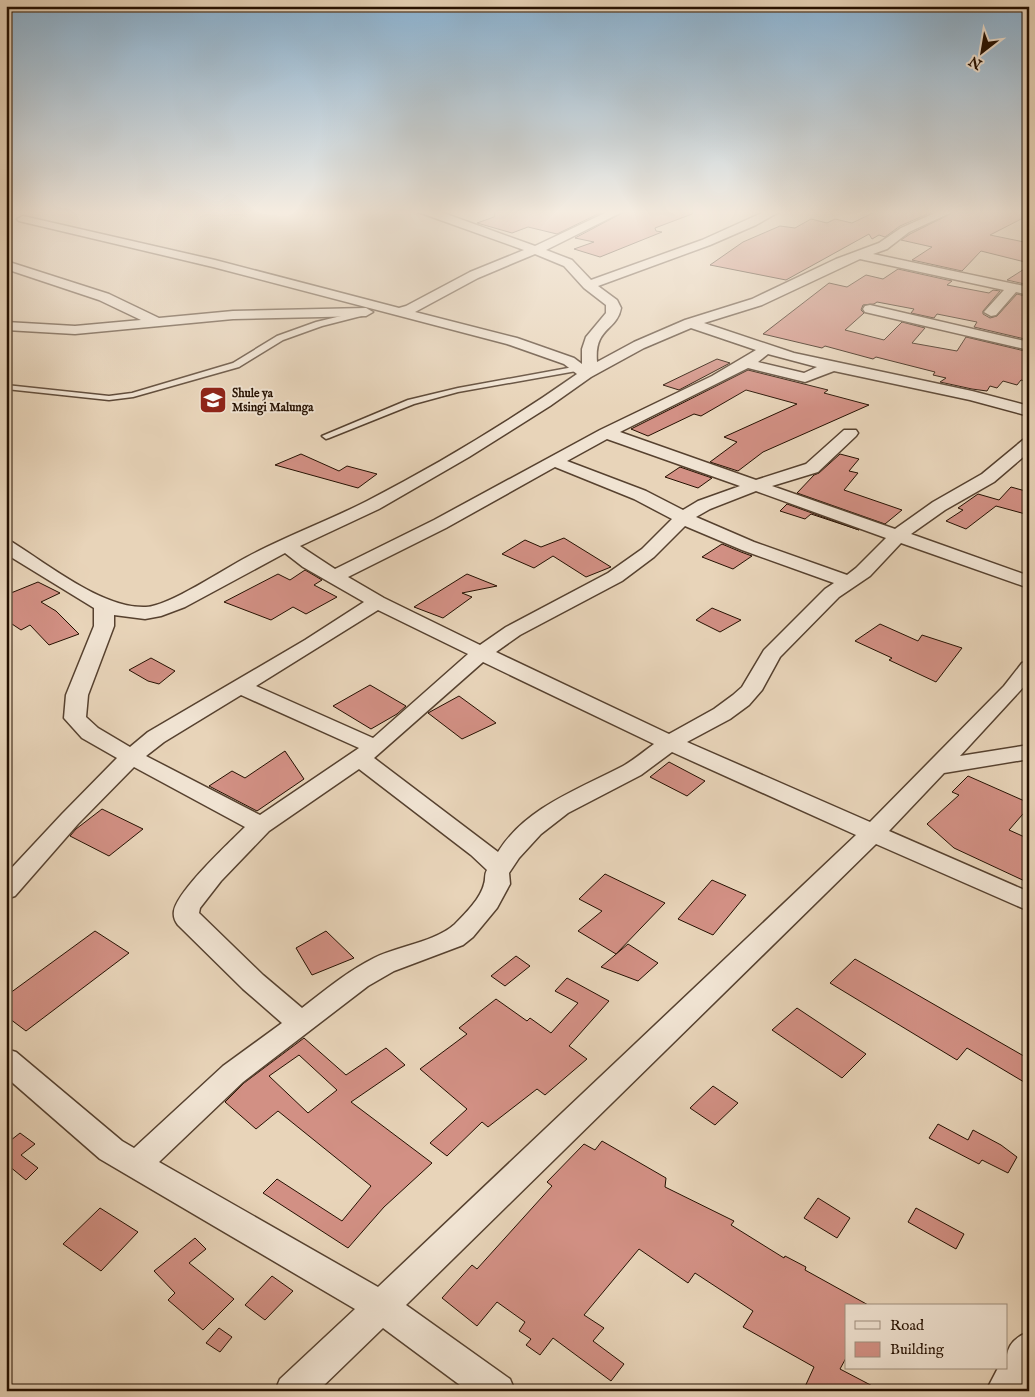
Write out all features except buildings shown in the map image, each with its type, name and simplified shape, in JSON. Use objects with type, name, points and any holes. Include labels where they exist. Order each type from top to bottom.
[{"type":"street","points":[[43,277],[104,297],[159,323]]},
{"type":"street","points":[[266,277],[512,341],[569,361],[583,371]]},
{"type":"street","points":[[6,326],[75,330],[233,315],[399,312],[418,306],[470,277]]},
{"type":"street","points":[[582,277],[612,303],[614,308],[612,314],[593,337],[589,349],[590,362],[583,371]]},
{"type":"street","points":[[589,285],[610,277]]},
{"type":"street","points":[[6,546],[65,584],[104,606],[135,613],[154,612],[178,603],[255,560],[373,505],[462,454],[583,371],[690,323],[758,302],[806,277]]},
{"type":"street","points":[[963,277],[1029,291]]},
{"type":"street","points":[[991,312],[1012,288]]},
{"type":"street","points":[[870,309],[1029,346]]},
{"type":"street","points":[[690,323],[765,350],[972,396],[1029,411]]},
{"type":"street","points":[[334,577],[440,524],[606,433],[746,363],[765,350]]},
{"type":"street","points":[[746,363],[805,378],[832,366]]},
{"type":"street","points":[[606,433],[1029,582]]},
{"type":"street","points":[[301,1024],[281,1004],[253,982],[187,919],[188,906],[212,876],[262,825],[367,752],[481,653],[513,631],[615,577],[648,553],[684,517],[704,505],[757,485],[812,468],[850,433]]},
{"type":"street","points":[[136,1165],[233,1074],[358,979],[384,964],[454,938],[464,930],[488,902],[497,884],[500,868],[510,852],[533,828],[581,796],[633,770],[670,743],[722,714],[741,700],[751,690],[771,654],[832,593],[864,572],[897,536],[939,506],[988,478],[1029,443]]},
{"type":"street","points":[[556,462],[640,495],[702,527],[748,546],[850,582]]},
{"type":"street","points":[[288,546],[334,577],[377,602],[481,653],[670,743],[1029,902]]},
{"type":"street","points":[[6,890],[70,819],[131,757],[164,732],[241,687],[377,602]]},
{"type":"street","points":[[104,606],[104,626],[77,695],[75,718],[90,733],[131,757],[262,825]]},
{"type":"street","points":[[293,1391],[873,833],[1011,690],[1029,667]]},
{"type":"street","points":[[241,687],[319,724],[367,752],[500,868]]},
{"type":"street","points":[[935,768],[1029,752]]},
{"type":"street","points":[[6,1060],[111,1150],[382,1307],[497,1391]]},
{"type":"street","points":[[1004,1391],[1029,1348]]},
{"type":"lane","points":[[6,387],[109,398],[133,395],[236,365],[280,338],[312,326],[335,319],[371,312]]},
{"type":"lane","points":[[326,436],[411,402],[458,390],[583,371]]},
{"type":"place","name":"Shule ya Msingi Malunga","points":[[213,400]]}]
